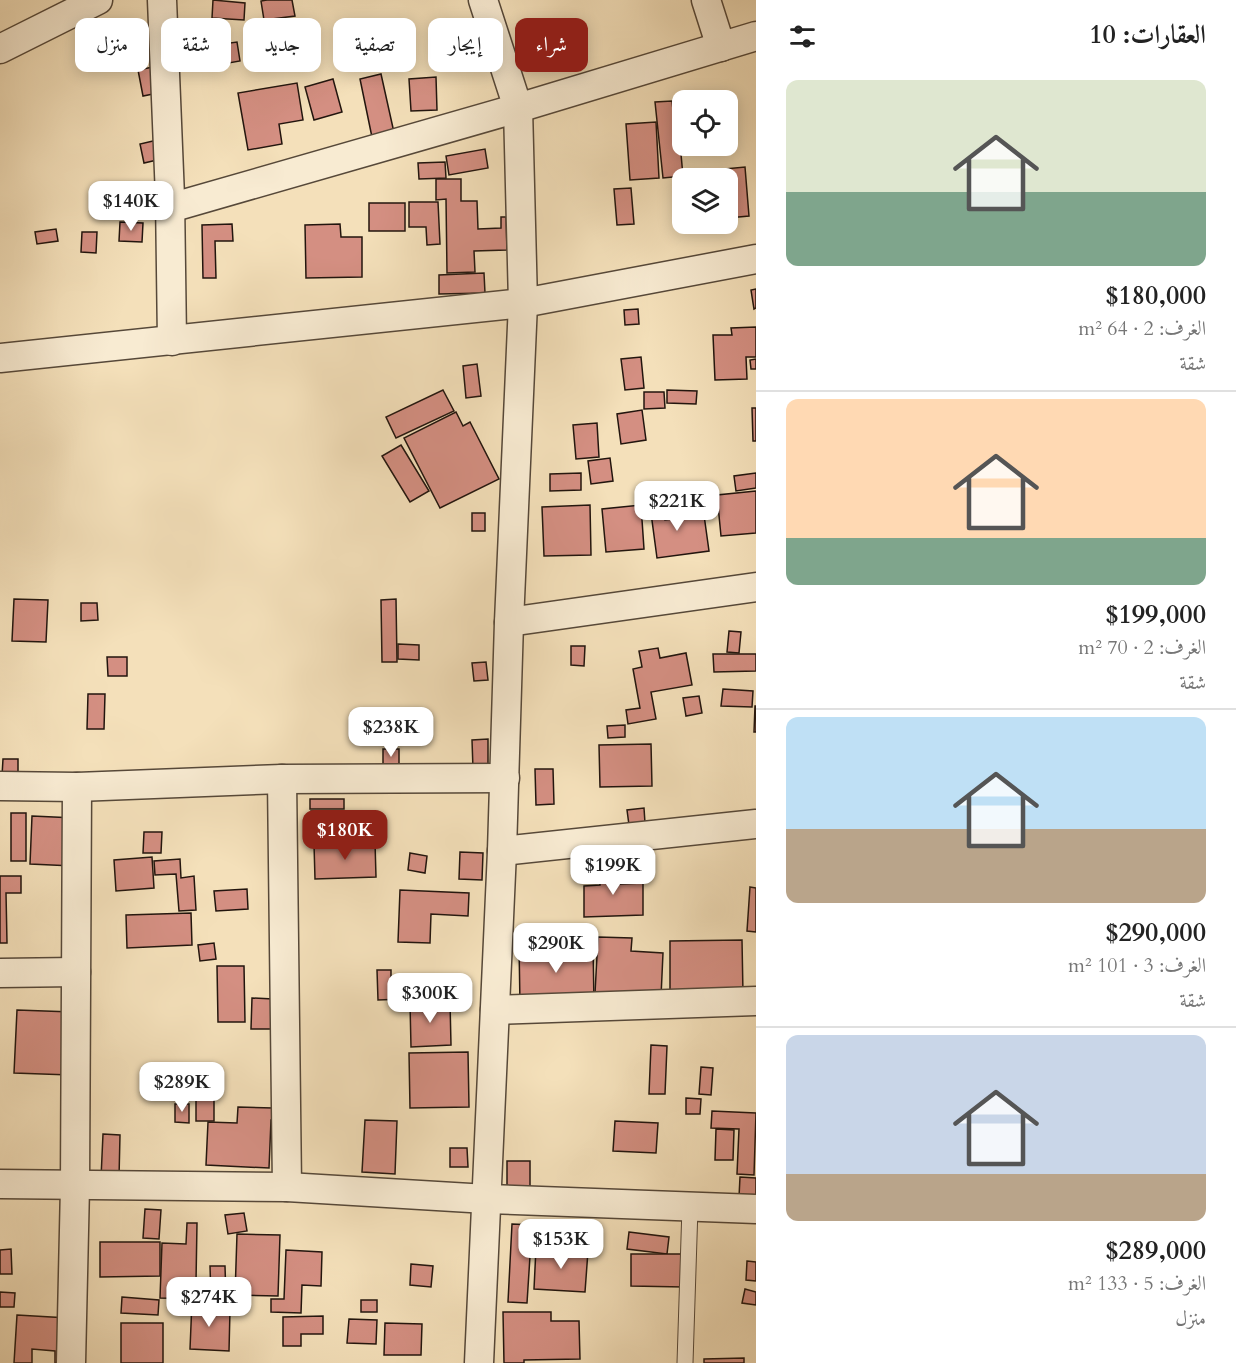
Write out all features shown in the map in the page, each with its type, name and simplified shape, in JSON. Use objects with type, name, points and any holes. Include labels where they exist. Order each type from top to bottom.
[{"type":"street","points":[[0,49],[98,0]]},
{"type":"street","points":[[162,0],[170,208],[172,340]]},
{"type":"street","points":[[479,1363],[523,303],[518,108],[483,0]]},
{"type":"street","points":[[706,0],[721,47]]},
{"type":"street","points":[[170,208],[518,108],[756,36]]},
{"type":"street","points":[[0,358],[523,303],[756,260]]},
{"type":"street","points":[[510,622],[756,587]]},
{"type":"street","points":[[0,786],[77,787],[282,779],[505,778]]},
{"type":"street","points":[[282,779],[287,1187]]},
{"type":"street","points":[[71,1363],[75,1186],[77,787]]},
{"type":"street","points":[[502,851],[756,824]]},
{"type":"street","points":[[0,973],[76,972]]},
{"type":"street","points":[[495,1010],[756,1001]]},
{"type":"street","points":[[0,1184],[287,1187],[486,1199],[756,1209]]},
{"type":"lane","points":[[685,1363],[690,1207]]},
{"type":"building","points":[[213,0],[245,3],[243,20],[212,18]]},
{"type":"building","points":[[292,0],[295,16],[264,18],[261,1]]},
{"type":"building","points":[[237,42],[240,61],[231,63],[231,43]]},
{"type":"building","points":[[158,66],[163,92],[143,96],[138,72],[149,72],[149,68]]},
{"type":"building","points":[[381,74],[395,137],[373,142],[360,79]]},
{"type":"building","points":[[436,77],[437,110],[411,111],[409,79]]},
{"type":"building","points":[[333,79],[342,112],[314,120],[305,87]]},
{"type":"building","points":[[297,83],[303,120],[279,124],[282,144],[248,150],[238,93]]},
{"type":"building","points":[[672,101],[672,156],[681,156],[682,168],[672,168],[672,177],[663,178],[655,102]]},
{"type":"building","points":[[656,122],[659,178],[630,180],[626,124]]},
{"type":"building","points":[[166,138],[170,157],[144,163],[140,144]]},
{"type":"building","points":[[485,149],[488,168],[449,175],[446,156]]},
{"type":"building","points":[[445,162],[446,178],[419,179],[418,163]]},
{"type":"building","points":[[745,167],[749,216],[738,217],[738,168],[735,168]]},
{"type":"building","points":[[436,179],[461,179],[461,201],[477,201],[478,229],[501,228],[501,217],[506,217],[507,250],[474,251],[475,272],[447,273],[446,199],[436,200]]},
{"type":"building","points":[[631,188],[634,224],[617,225],[614,189]]},
{"type":"building","points":[[409,202],[438,202],[440,244],[427,245],[426,227],[409,227]]},
{"type":"building","points":[[369,203],[405,203],[405,231],[369,231]]},
{"type":"building","points":[[120,222],[143,223],[142,242],[119,241]]},
{"type":"building","points":[[232,224],[233,241],[215,241],[216,278],[203,278],[202,225]]},
{"type":"building","points":[[340,224],[341,237],[362,237],[362,277],[306,278],[305,225]]},
{"type":"building","points":[[56,229],[58,241],[37,244],[35,232]]},
{"type":"building","points":[[82,232],[97,232],[96,253],[81,252]]},
{"type":"building","points":[[484,273],[485,293],[439,294],[439,275]]},
{"type":"building","points":[[756,289],[756,308],[754,309],[751,290]]},
{"type":"building","points":[[638,309],[639,324],[625,325],[624,310]]},
{"type":"building","points":[[756,327],[756,357],[746,357],[747,379],[715,380],[713,335],[732,335],[731,328]]},
{"type":"building","points":[[641,357],[644,388],[625,390],[621,359]]},
{"type":"building","points":[[756,359],[756,369],[751,369],[750,360]]},
{"type":"building","points":[[477,364],[481,396],[466,398],[463,366]]},
{"type":"building","points":[[443,390],[454,411],[396,438],[386,417]]},
{"type":"building","points":[[667,390],[697,391],[696,404],[667,403]]},
{"type":"building","points":[[644,392],[664,392],[665,408],[644,409]]},
{"type":"building","points":[[752,408],[756,408],[756,441],[753,441]]},
{"type":"building","points":[[642,410],[646,440],[621,444],[617,414]]},
{"type":"building","points":[[456,412],[463,426],[470,422],[499,479],[440,508],[404,438]]},
{"type":"building","points":[[597,423],[599,457],[576,459],[573,425]]},
{"type":"building","points":[[401,445],[429,491],[410,502],[382,456]]},
{"type":"building","points":[[610,458],[613,481],[591,484],[588,461]]},
{"type":"building","points":[[581,473],[581,490],[550,491],[550,474]]},
{"type":"building","points":[[756,473],[756,488],[736,491],[734,476]]},
{"type":"building","points":[[756,491],[756,533],[721,536],[717,495]]},
{"type":"building","points":[[663,496],[665,520],[704,515],[709,551],[657,558],[649,498]]},
{"type":"building","points":[[590,505],[591,555],[544,556],[542,507]]},
{"type":"building","points":[[641,505],[644,549],[606,552],[602,509]]},
{"type":"building","points":[[472,513],[485,513],[485,531],[472,531]]},
{"type":"building","points":[[14,599],[48,600],[46,642],[12,641]]},
{"type":"building","points":[[396,599],[397,662],[382,662],[381,600]]},
{"type":"building","points":[[81,603],[97,603],[98,620],[81,621]]},
{"type":"building","points":[[729,631],[741,632],[739,653],[727,652]]},
{"type":"building","points":[[398,644],[419,645],[419,660],[398,659]]},
{"type":"building","points":[[571,646],[585,646],[584,666],[571,665]]},
{"type":"building","points":[[658,648],[660,658],[686,653],[692,685],[651,692],[656,719],[628,724],[626,710],[640,708],[633,669],[642,667],[639,651]]},
{"type":"building","points":[[713,654],[756,654],[756,671],[714,672]]},
{"type":"building","points":[[107,657],[127,657],[127,676],[108,676]]},
{"type":"building","points":[[486,662],[488,680],[474,681],[472,663]]},
{"type":"building","points":[[723,689],[753,691],[752,707],[721,706]]},
{"type":"building","points":[[88,694],[105,694],[104,729],[87,729]]},
{"type":"building","points":[[699,696],[702,713],[686,716],[683,698]]},
{"type":"building","points":[[755,706],[756,732],[754,732]]},
{"type":"building","points":[[625,725],[625,737],[608,738],[607,726]]},
{"type":"building","points":[[488,739],[488,769],[473,769],[472,740]]},
{"type":"building","points":[[651,744],[652,786],[600,787],[599,745]]},
{"type":"building","points":[[383,749],[399,749],[399,767],[383,768]]},
{"type":"building","points":[[3,759],[18,759],[18,777],[2,776]]},
{"type":"building","points":[[535,769],[553,769],[554,804],[536,805]]},
{"type":"building","points":[[310,799],[344,799],[344,809],[310,809]]},
{"type":"building","points":[[644,808],[645,823],[629,825],[627,810]]},
{"type":"building","points":[[311,811],[348,811],[348,842],[311,842]]},
{"type":"building","points":[[11,813],[26,813],[26,861],[11,861]]},
{"type":"building","points":[[32,816],[75,818],[73,866],[30,864]]},
{"type":"building","points":[[144,832],[162,832],[161,853],[143,853]]},
{"type":"building","points":[[375,842],[376,877],[315,879],[314,844]]},
{"type":"building","points":[[460,852],[483,853],[482,880],[459,879]]},
{"type":"building","points":[[410,853],[427,856],[425,873],[408,870]]},
{"type":"building","points":[[152,857],[154,888],[116,891],[114,860]]},
{"type":"building","points":[[180,859],[181,878],[194,876],[196,910],[179,911],[176,874],[155,875],[154,861]]},
{"type":"building","points":[[599,865],[620,865],[620,884],[643,883],[643,915],[584,917],[584,886],[600,885]]},
{"type":"building","points":[[0,876],[21,876],[21,893],[6,893],[7,943],[0,943]]},
{"type":"building","points":[[750,887],[756,888],[756,932],[747,931]]},
{"type":"building","points":[[247,889],[248,909],[216,911],[214,891]]},
{"type":"building","points":[[400,890],[469,893],[468,916],[431,914],[430,943],[398,942]]},
{"type":"building","points":[[191,913],[192,945],[127,948],[126,915]]},
{"type":"building","points":[[564,927],[579,928],[578,941],[563,940]]},
{"type":"building","points":[[598,937],[632,938],[631,951],[663,953],[661,997],[595,993]]},
{"type":"building","points":[[742,940],[743,994],[670,995],[670,941]]},
{"type":"building","points":[[214,943],[216,959],[200,961],[198,945]]},
{"type":"building","points":[[519,943],[593,943],[594,1004],[520,1005]]},
{"type":"building","points":[[217,966],[244,966],[245,1022],[218,1022]]},
{"type":"building","points":[[377,970],[391,970],[391,984],[404,984],[404,999],[378,1000]]},
{"type":"building","points":[[252,998],[273,999],[275,1029],[251,1029]]},
{"type":"building","points":[[450,1002],[451,1045],[411,1047],[410,1004]]},
{"type":"building","points":[[17,1010],[72,1012],[70,1075],[14,1073]]},
{"type":"building","points":[[651,1045],[667,1046],[665,1094],[649,1094]]},
{"type":"building","points":[[468,1052],[469,1107],[410,1108],[409,1053]]},
{"type":"building","points":[[701,1067],[713,1068],[711,1095],[699,1094]]},
{"type":"building","points":[[214,1078],[214,1121],[196,1121],[196,1079]]},
{"type":"building","points":[[686,1098],[701,1099],[700,1114],[686,1114]]},
{"type":"building","points":[[175,1104],[189,1104],[189,1123],[175,1122]]},
{"type":"building","points":[[238,1107],[273,1108],[287,1121],[271,1120],[269,1168],[206,1165],[208,1122],[237,1123]]},
{"type":"building","points":[[712,1111],[756,1113],[754,1175],[737,1174],[739,1129],[711,1128]]},
{"type":"building","points":[[365,1120],[397,1121],[395,1174],[362,1172]]},
{"type":"building","points":[[615,1121],[658,1123],[656,1153],[613,1151]]},
{"type":"building","points":[[716,1129],[734,1130],[733,1160],[715,1160]]},
{"type":"building","points":[[103,1134],[120,1135],[119,1178],[101,1178]]},
{"type":"building","points":[[450,1148],[467,1148],[468,1167],[450,1167]]},
{"type":"building","points":[[507,1161],[530,1161],[530,1193],[507,1193]]},
{"type":"building","points":[[740,1177],[756,1178],[756,1198],[739,1197]]},
{"type":"building","points":[[145,1209],[161,1210],[159,1239],[143,1238]]},
{"type":"building","points":[[244,1213],[247,1231],[228,1234],[225,1215]]},
{"type":"building","points":[[187,1223],[197,1223],[196,1282],[208,1282],[208,1299],[160,1298],[162,1243],[186,1244]]},
{"type":"building","points":[[512,1224],[532,1225],[527,1303],[508,1302]]},
{"type":"building","points":[[629,1232],[669,1237],[667,1254],[627,1249]]},
{"type":"building","points":[[237,1234],[280,1235],[278,1296],[235,1295]]},
{"type":"building","points":[[100,1242],[160,1242],[160,1276],[100,1277]]},
{"type":"building","points":[[536,1248],[588,1251],[585,1292],[534,1289]]},
{"type":"building","points":[[11,1249],[12,1274],[0,1274],[0,1250]]},
{"type":"building","points":[[286,1250],[322,1252],[321,1286],[302,1285],[301,1313],[271,1312],[271,1299],[284,1299]]},
{"type":"building","points":[[631,1254],[684,1254],[684,1287],[631,1286]]},
{"type":"building","points":[[747,1261],[756,1262],[756,1281],[746,1280]]},
{"type":"building","points":[[411,1264],[433,1266],[431,1287],[410,1285]]},
{"type":"building","points":[[210,1266],[225,1266],[226,1298],[211,1298]]},
{"type":"building","points":[[745,1289],[756,1292],[756,1305],[742,1303]]},
{"type":"building","points":[[0,1292],[15,1293],[14,1307],[0,1307]]},
{"type":"building","points":[[122,1297],[159,1300],[158,1315],[121,1313]]},
{"type":"building","points":[[361,1300],[377,1300],[377,1312],[361,1312]]},
{"type":"building","points":[[192,1301],[212,1302],[212,1309],[230,1310],[229,1351],[190,1349]]},
{"type":"building","points":[[503,1312],[551,1312],[551,1321],[579,1321],[580,1359],[524,1360],[524,1363],[504,1363]]},
{"type":"building","points":[[17,1315],[68,1318],[66,1363],[55,1363],[55,1351],[32,1349],[32,1363],[14,1363]]},
{"type":"building","points":[[323,1316],[323,1334],[301,1334],[301,1346],[283,1346],[283,1317]]},
{"type":"building","points":[[349,1319],[377,1320],[376,1344],[347,1343]]},
{"type":"building","points":[[121,1323],[163,1323],[163,1363],[121,1363]]},
{"type":"building","points":[[385,1323],[422,1324],[421,1355],[384,1355]]},
{"type":"building","points":[[744,1358],[744,1363],[704,1363],[704,1359]]}]
